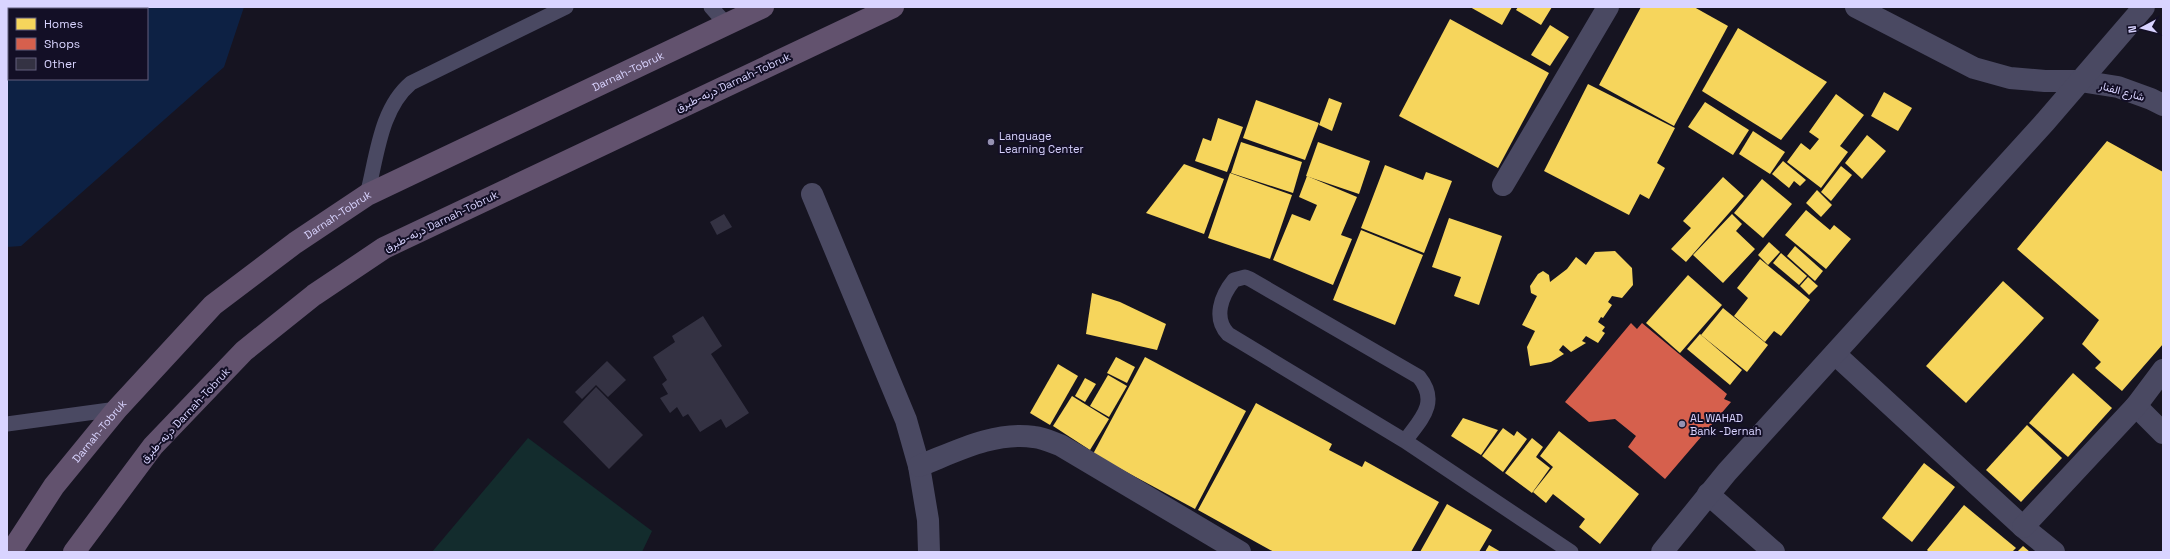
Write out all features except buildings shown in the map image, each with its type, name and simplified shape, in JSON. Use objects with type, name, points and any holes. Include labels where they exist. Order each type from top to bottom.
[{"type":"highway","name":"Darnah-Tobruk","points":[[11,552],[54,486],[117,409],[213,304],[295,243],[367,195],[763,7]]},
{"type":"highway","name":"درنه-طبرق Darnah-Tobruk","points":[[74,552],[153,446],[244,351],[314,295],[371,256],[391,244],[893,7]]},
{"type":"street","points":[[1503,185],[1608,7]]},
{"type":"street","name":"شارع الفنار","points":[[1856,7],[1974,68],[2010,78],[2045,81],[2080,81],[2118,88],[2151,99],[2163,105]]},
{"type":"street","points":[[1662,552],[1708,494],[2045,122],[2144,7]]},
{"type":"street","points":[[812,194],[906,420],[919,466],[928,520],[929,552]]},
{"type":"street","points":[[1835,354],[2023,526],[2054,552]]},
{"type":"street","points":[[2023,526],[2136,406],[2163,370]]},
{"type":"street","points":[[2136,406],[2163,434]]},
{"type":"street","points":[[919,466],[980,442],[1007,436],[1034,437],[1060,445],[1240,552]]},
{"type":"street","points":[[1708,494],[1774,552]]},
{"type":"lane","points":[[367,195],[386,117],[400,92],[411,83],[566,7]]},
{"type":"lane","points":[[711,7],[726,24]]},
{"type":"lane","points":[[1404,441],[1427,409],[1428,392],[1419,377],[1250,279],[1245,277],[1234,280],[1219,314],[1220,322],[1228,334],[1404,441],[1571,552]]},
{"type":"lane","points":[[7,424],[117,409]]},
{"type":"green space","points":[[528,438],[652,531],[642,552],[432,552]]},
{"type":"water","points":[[7,7],[244,7],[224,67],[21,246],[7,247]]},
{"type":"place","name":"Language Learning Center","points":[[991,142]]},
{"type":"place","name":"AL WAHAD Bank -Dernah","points":[[1682,424]]}]
